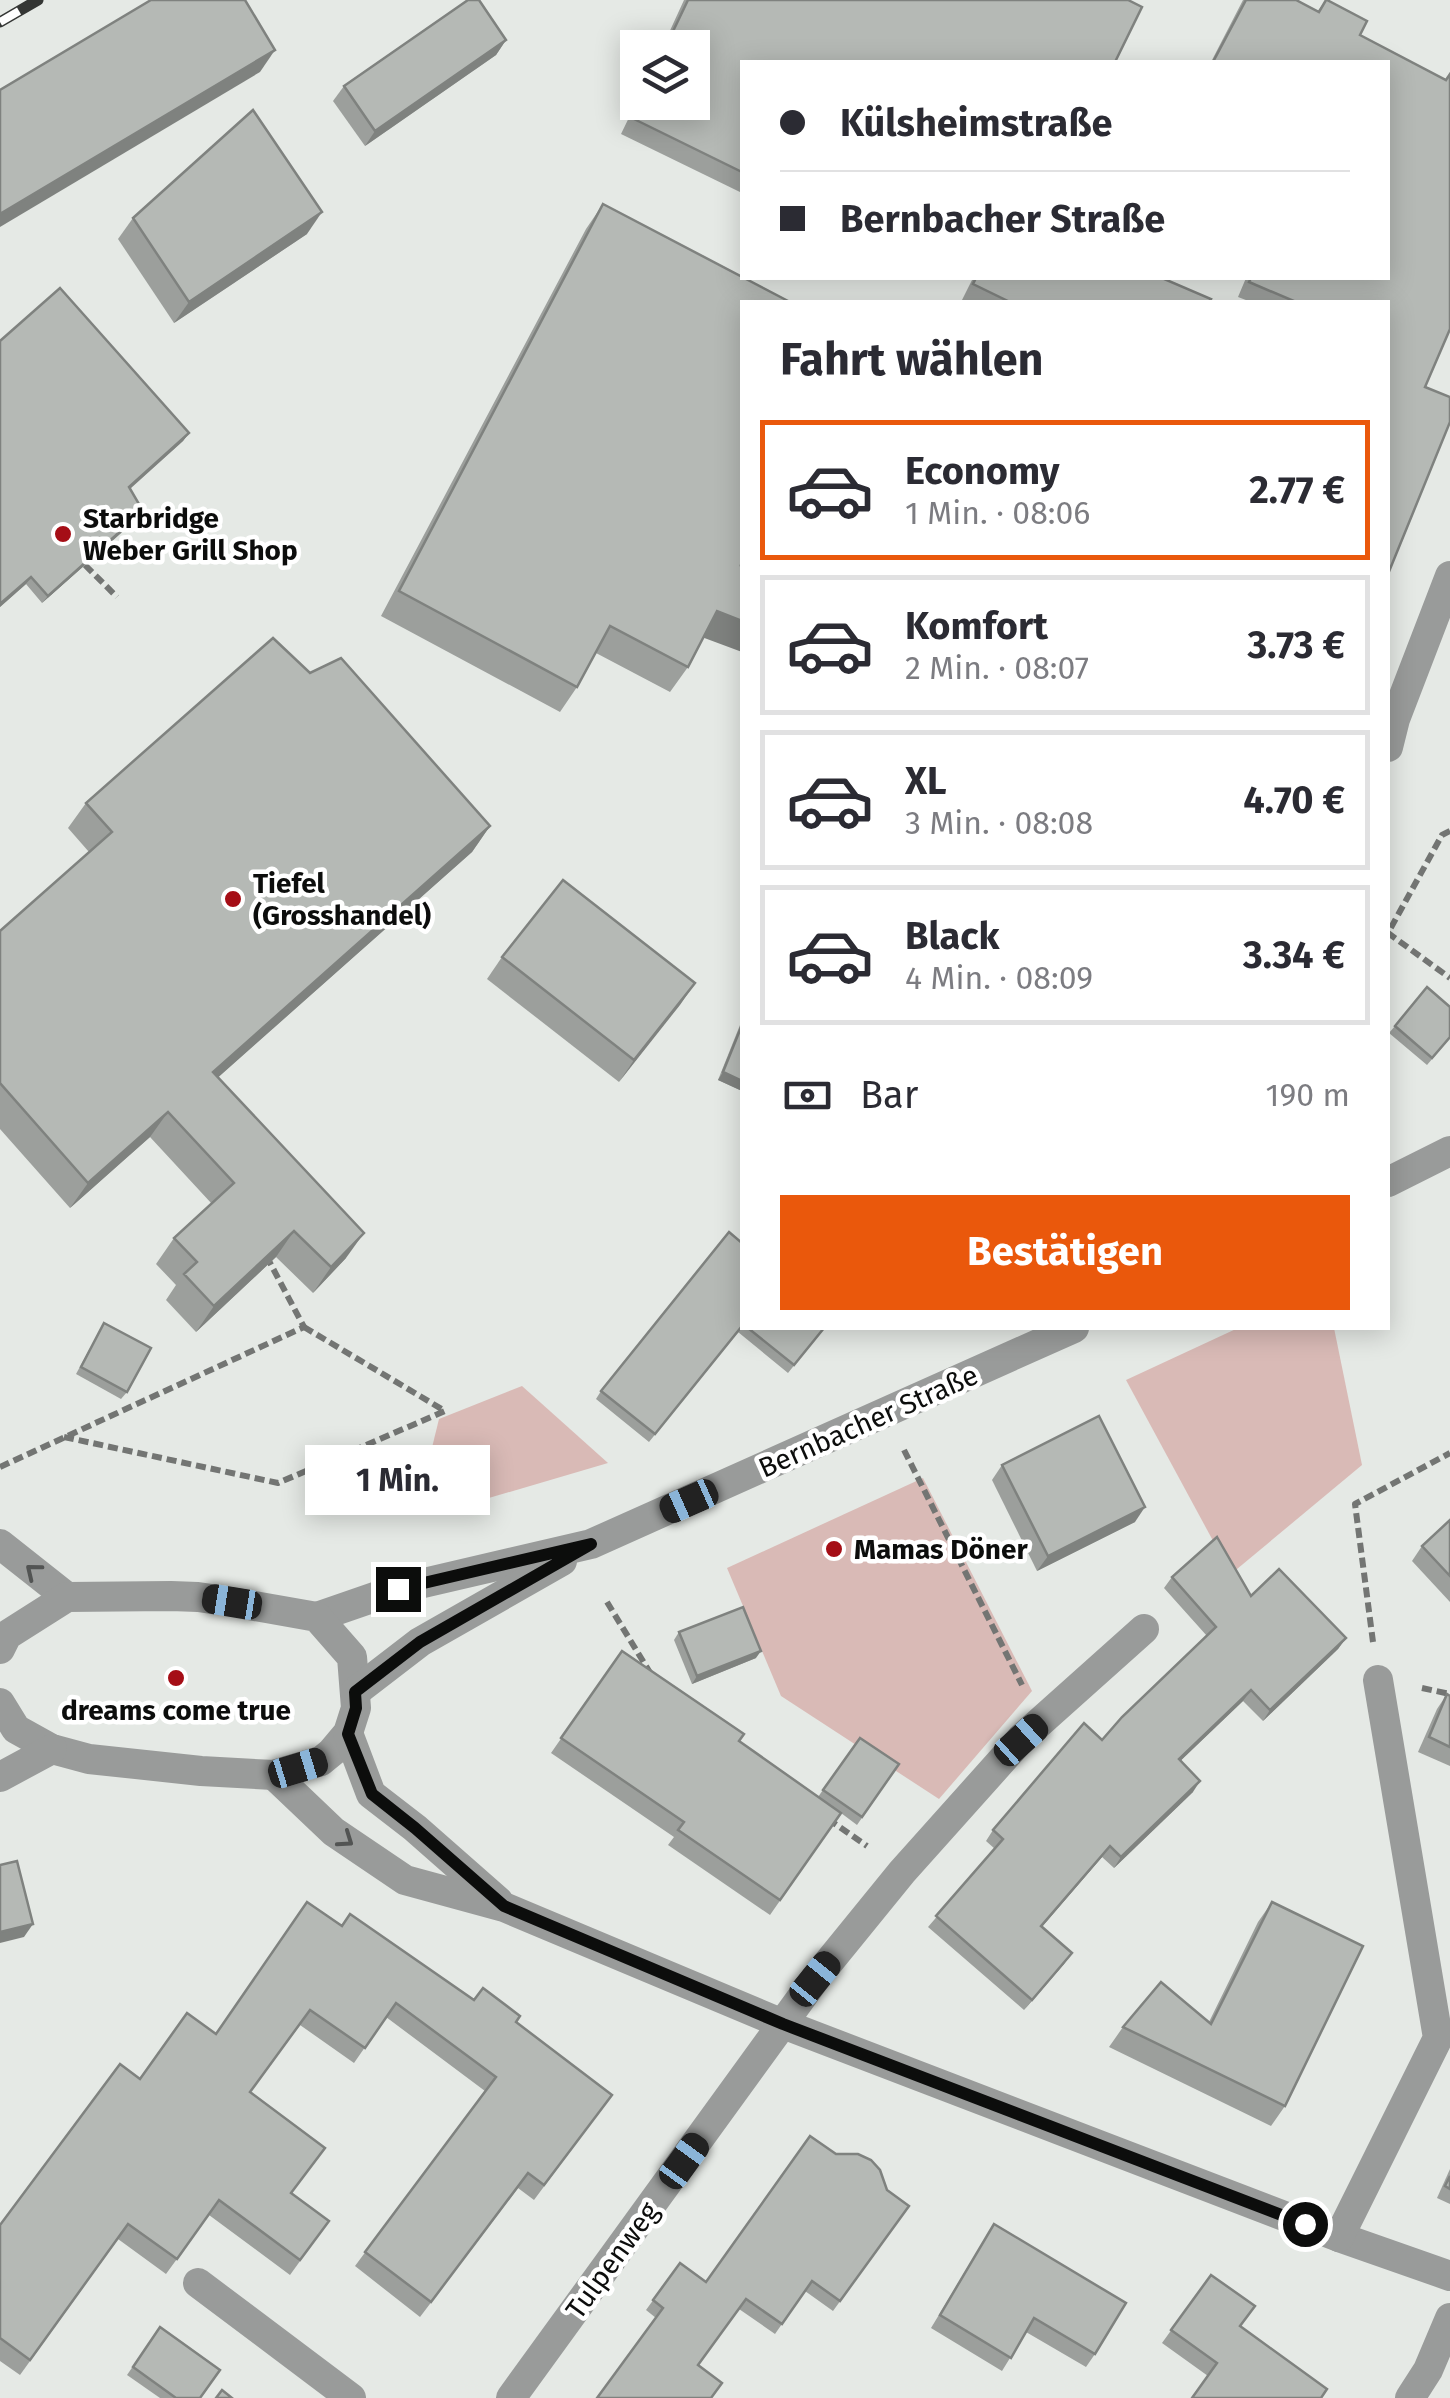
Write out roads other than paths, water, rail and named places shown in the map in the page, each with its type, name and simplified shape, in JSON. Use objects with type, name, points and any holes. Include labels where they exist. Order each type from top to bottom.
[{"type":"street","points":[[1390,740],[1450,576]]},
{"type":"street","points":[[1390,1181],[1450,1151]]},
{"type":"street","name":"Bernbacher Straße","points":[[317,1618],[398,1589],[591,1544],[1070,1330]]},
{"type":"street","points":[[0,1544],[66,1597]]},
{"type":"street","points":[[355,1692],[420,1642],[591,1544]]},
{"type":"street","points":[[0,1703],[16,1729],[52,1749],[89,1759],[274,1776],[321,1761],[348,1734],[356,1708],[352,1657],[317,1618],[198,1596],[66,1597],[2,1637]]},
{"type":"street","name":"Tulpenweg","points":[[510,2398],[815,1979],[902,1872],[1021,1740],[1144,1629]]},
{"type":"street","points":[[1339,2237],[1438,2038],[1378,1680]]},
{"type":"street","points":[[348,1734],[372,1794],[504,1906]]},
{"type":"street","points":[[0,1778],[52,1749]]},
{"type":"street","points":[[274,1776],[334,1832],[405,1880],[504,1906],[783,2024],[1450,2276]]},
{"type":"street","points":[[198,2284],[351,2398]]},
{"type":"street","points":[[1410,2398],[1428,2370],[1450,2318]]},
{"type":"railway","points":[[0,22],[38,0]]},
{"type":"place","name":"Starbridge Weber Grill Shop","points":[[63,534]]},
{"type":"place","name":"Tiefel (Grosshandel)","points":[[233,899]]},
{"type":"place","name":"Mamas Döner","points":[[834,1549]]},
{"type":"place","name":"dreams come true","points":[[176,1678]]}]
